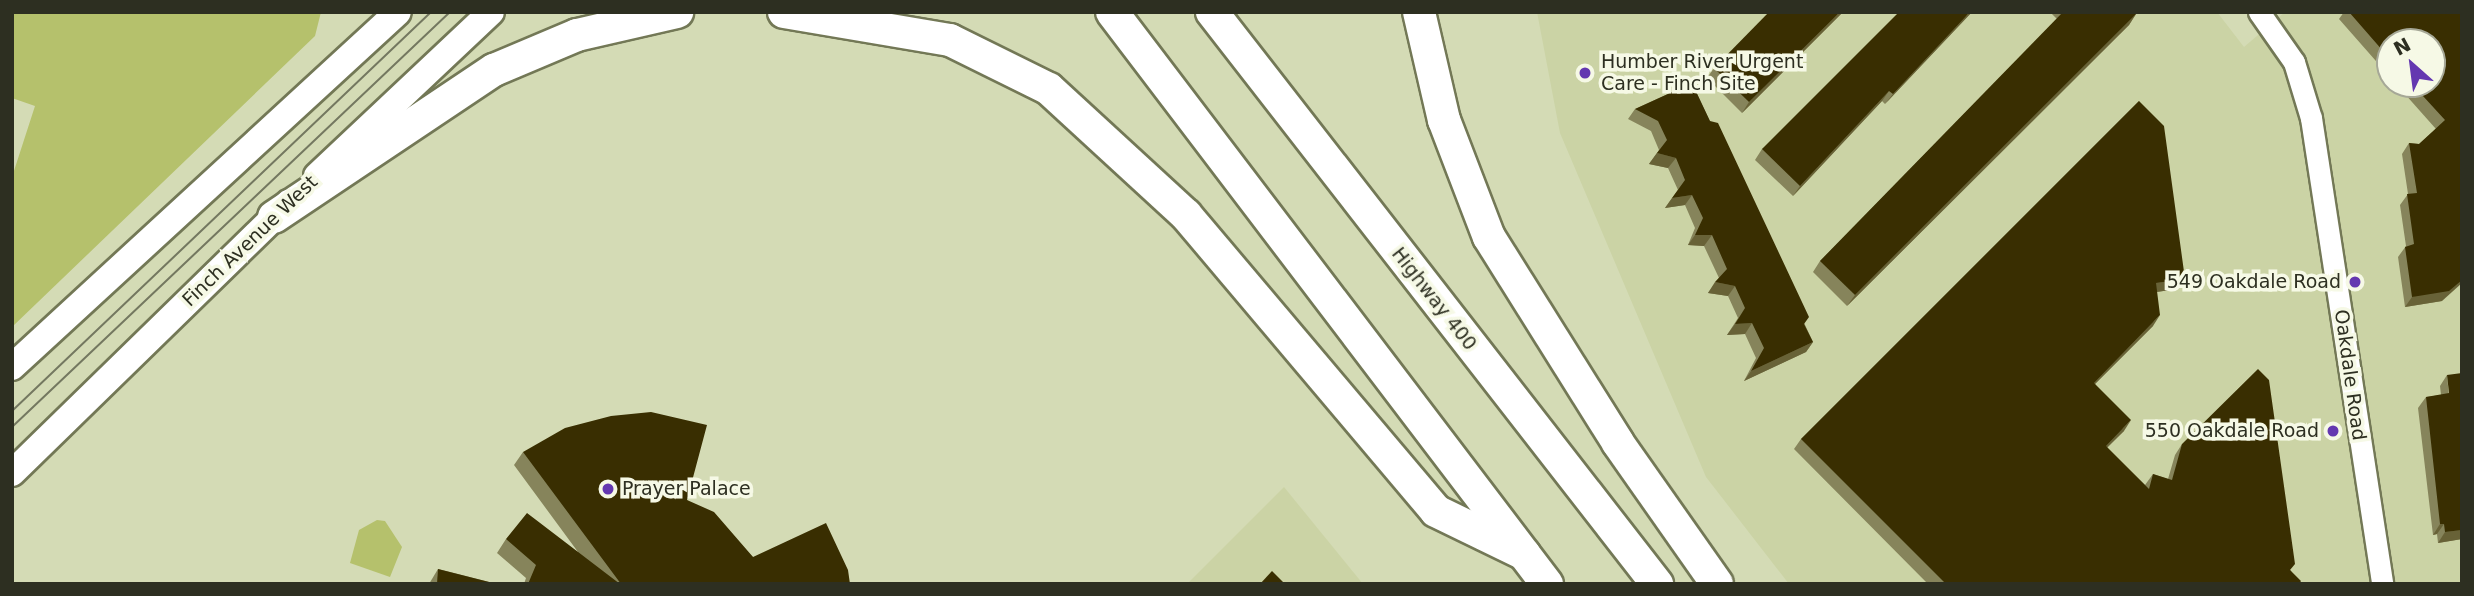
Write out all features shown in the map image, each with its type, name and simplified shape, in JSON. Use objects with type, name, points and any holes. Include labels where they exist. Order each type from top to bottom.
[{"type":"highway","points":[[274,217],[494,70],[577,35],[677,12]]},
{"type":"highway","points":[[784,12],[950,40],[1049,89],[1186,215],[1436,511],[1524,554]]},
{"type":"highway","points":[[1112,12],[1547,584]]},
{"type":"highway","name":"Highway 400","points":[[1212,12],[1657,584]]},
{"type":"highway","points":[[1419,12],[1444,120],[1489,237],[1618,443],[1717,584]]},
{"type":"main road","points":[[12,367],[398,12]]},
{"type":"main road","name":"Finch Avenue West","points":[[12,473],[274,217],[491,12]]},
{"type":"street","name":"Oakdale Road","points":[[2259,12],[2294,62],[2311,118],[2368,514],[2382,584]]},
{"type":"shaded area","points":[[1537,12],[2217,12],[2244,47],[2285,12],[2462,12],[2462,584],[1789,584],[1706,477],[1560,133]]},
{"type":"shaded area","points":[[1284,487],[1363,584],[1187,584]]},
{"type":"green space","points":[[14,12],[321,12],[315,36],[12,327],[12,177],[35,106],[12,98]]},
{"type":"green space","points":[[377,520],[385,521],[402,547],[390,577],[350,563],[359,530]]},
{"type":"building","points":[[1769,12],[1840,12],[1749,102],[1714,68]]},
{"type":"building","points":[[1899,12],[1970,12],[1893,94],[1889,91],[1800,186],[1762,149]]},
{"type":"building","points":[[2063,12],[2136,14],[1855,295],[1820,261]]},
{"type":"building","points":[[2349,12],[2462,12],[2462,280],[2449,291],[2412,297],[2405,247],[2414,244],[2407,194],[2417,193],[2409,143],[2419,144],[2445,120],[2425,98],[2446,98],[2446,28],[2376,28],[2376,43]]},
{"type":"building","points":[[1692,83],[1710,121],[1718,123],[1809,317],[1804,324],[1813,342],[1751,371],[1764,348],[1752,323],[1735,324],[1745,308],[1735,286],[1715,282],[1727,269],[1712,235],[1695,235],[1703,218],[1692,195],[1672,198],[1685,180],[1676,158],[1657,153],[1667,140],[1658,121],[1635,109]]},
{"type":"building","points":[[2139,101],[2164,126],[2185,279],[2156,283],[2160,315],[2094,383],[2131,420],[2106,446],[2149,489],[2153,474],[2172,480],[2182,444],[2258,369],[2269,380],[2295,564],[2290,570],[2301,581],[2299,584],[1946,584],[1801,439]]},
{"type":"building","points":[[2462,373],[2462,530],[2445,532],[2444,524],[2440,524],[2426,397],[2449,393],[2447,375]]},
{"type":"building","name":"Prayer Palace","points":[[651,412],[707,425],[687,500],[714,512],[753,557],[826,523],[848,570],[850,584],[621,584],[523,452],[565,428],[611,416]]},
{"type":"building","points":[[527,513],[620,584],[528,584],[536,565],[506,539]]},
{"type":"building","points":[[438,569],[497,584],[437,584]]},
{"type":"building","points":[[1272,571],[1285,584],[1260,584]]},
{"type":"tram line","points":[[12,411],[431,12]]},
{"type":"tram line","points":[[12,427],[450,12]]},
{"type":"place","name":"Humber River Urgent Care - Finch Site","points":[[1585,73]]},
{"type":"place","name":"549 Oakdale Road","points":[[2355,282]]},
{"type":"place","name":"550 Oakdale Road","points":[[2333,431]]},
{"type":"place","name":"Prayer Palace","points":[[608,489]]}]
